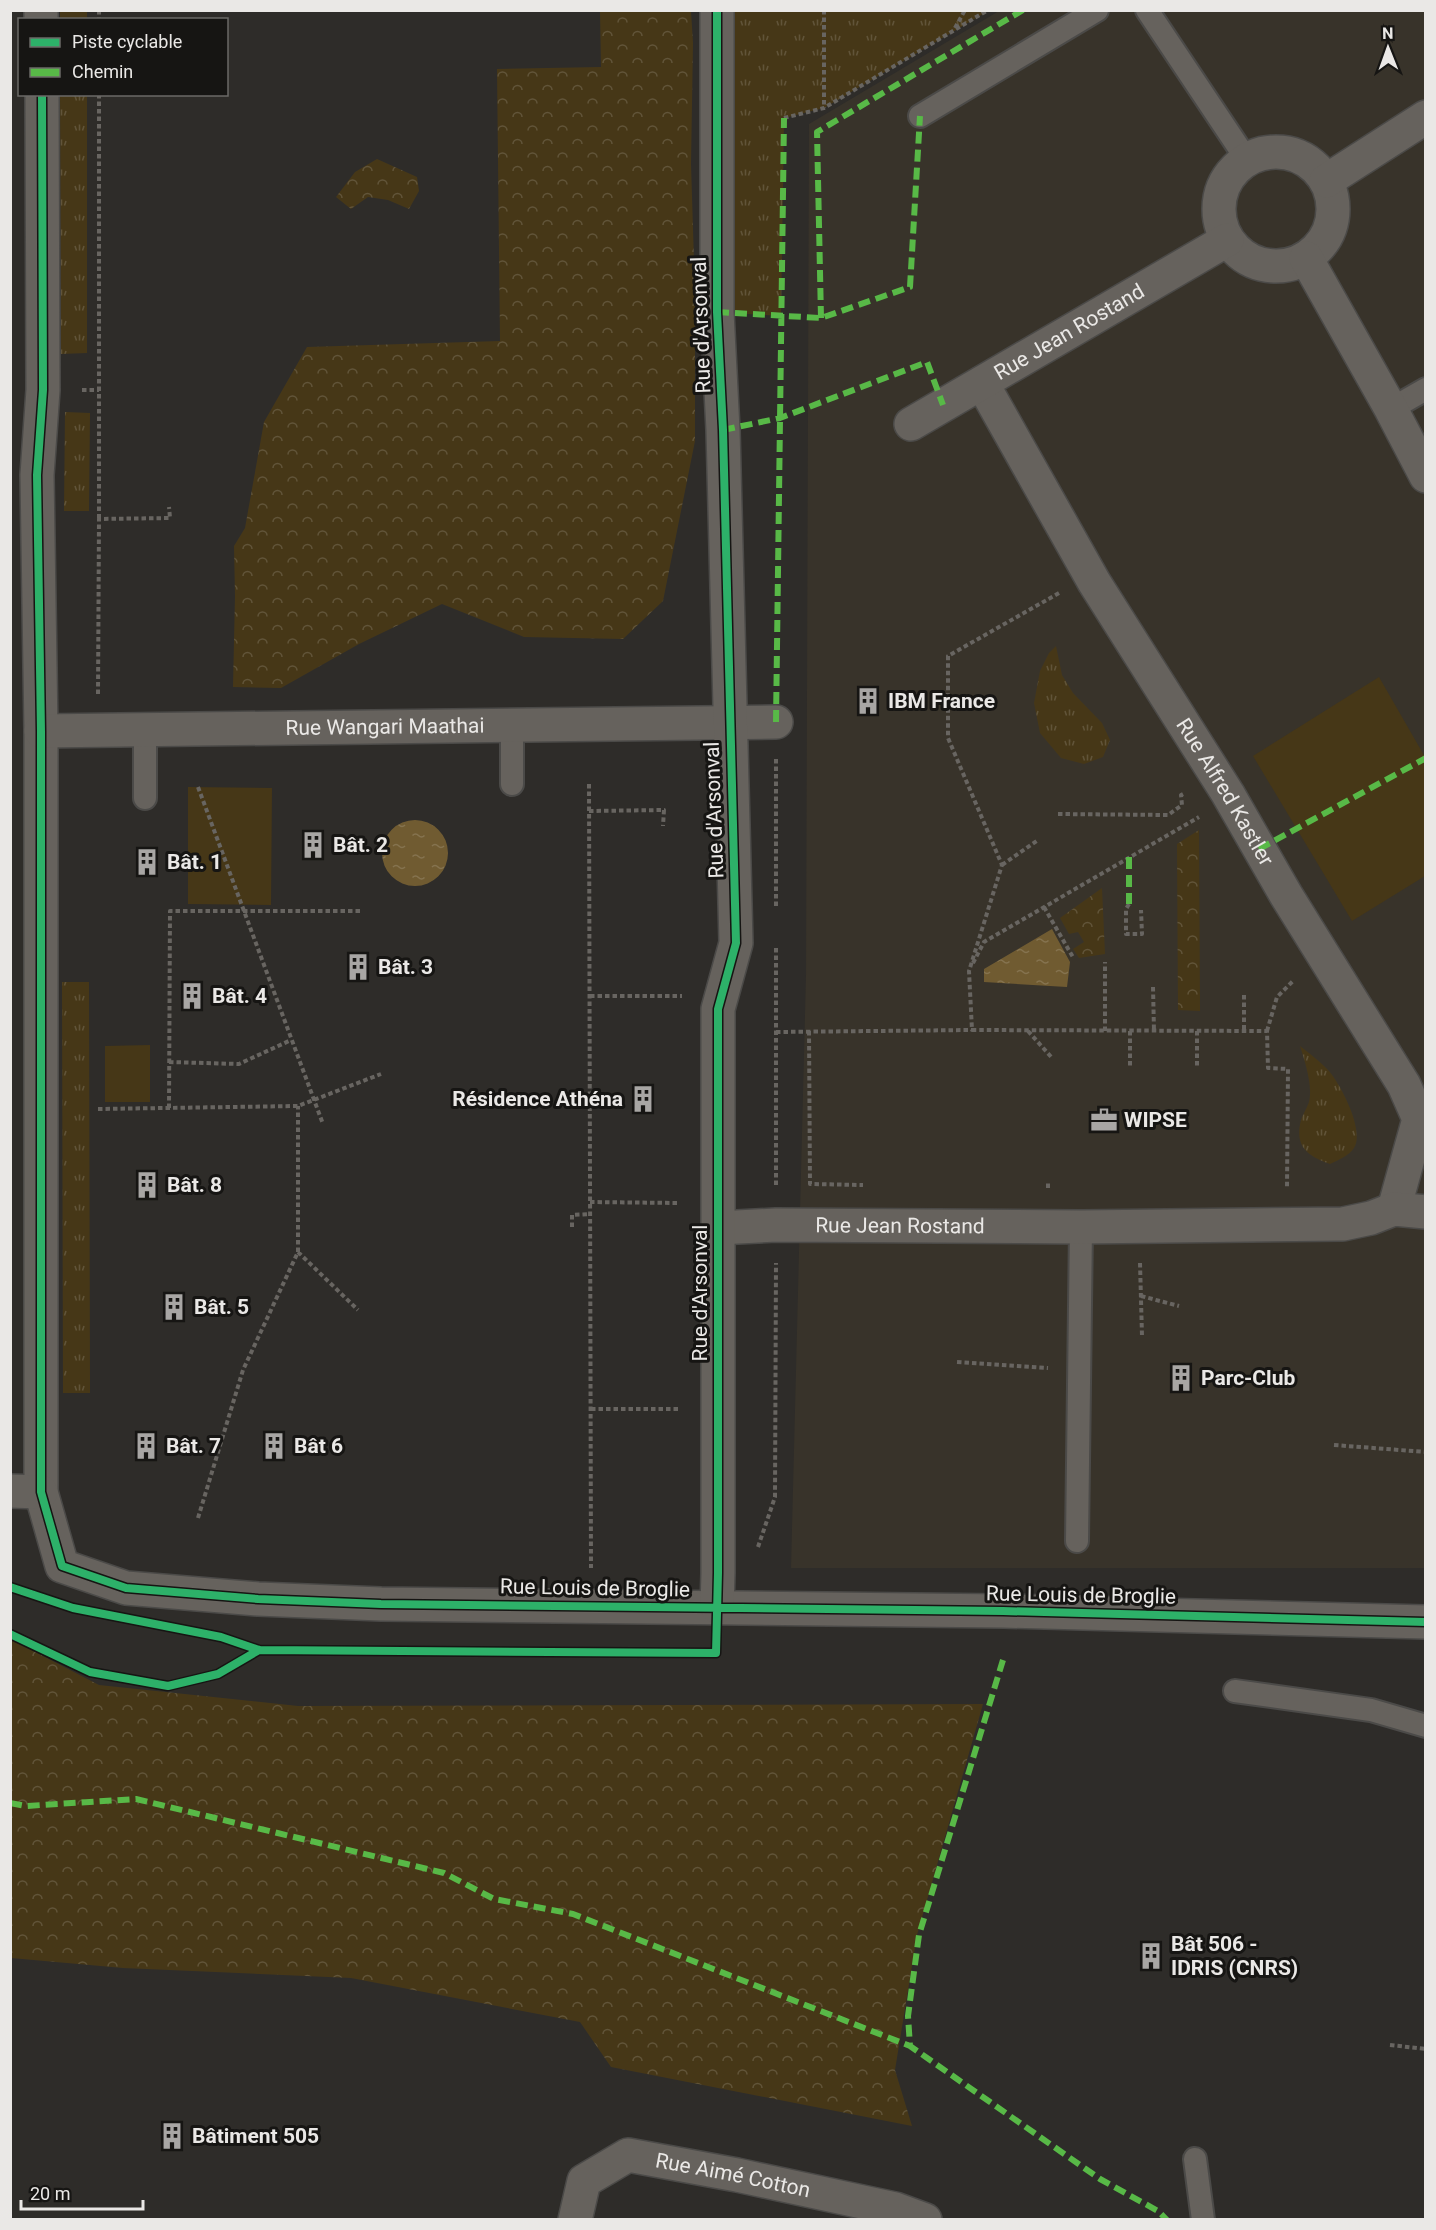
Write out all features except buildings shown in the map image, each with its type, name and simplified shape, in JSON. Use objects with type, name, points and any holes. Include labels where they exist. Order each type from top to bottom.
[{"type":"street","name":"Rue d'Arsonval","points":[[717,10],[717,312],[723,430],[736,943],[718,1009],[717,1607]]},
{"type":"street","points":[[26,1491],[41,731],[24,475],[43,390],[42,96]]},
{"type":"street","points":[[1326,181],[1425,117]]},
{"type":"street","points":[[1282,152],[1299,157],[1314,166],[1326,181],[1332,197],[1333,214],[1329,232],[1320,247],[1306,258],[1290,265],[1272,267],[1254,262],[1239,253],[1227,240],[1220,223],[1219,205],[1223,186],[1233,171],[1247,160],[1264,153],[1282,152]]},
{"type":"street","name":"Rue Jean Rostand","points":[[911,424],[1227,240]]},
{"type":"street","points":[[1306,258],[1391,409],[1425,476]]},
{"type":"street","name":"Rue Alfred Kastler","points":[[982,383],[1094,582],[1228,794],[1286,895],[1404,1085],[1419,1119],[1410,1210]]},
{"type":"street","name":"Rue Wangari Maathai","points":[[41,731],[776,722]]},
{"type":"street","name":"Rue Jean Rostand","points":[[718,1228],[1343,1224],[1410,1210]]},
{"type":"street","name":"Rue Louis de Broglie","points":[[26,1491],[62,1566],[126,1588],[258,1599],[381,1604],[1020,1611],[1425,1622]]},
{"type":"street","name":"Rue Aimé Cotton","points":[[574,2220],[584,2181],[628,2155],[737,2175],[895,2209],[925,2220]]},
{"type":"lane","points":[[920,116],[1097,10]]},
{"type":"lane","points":[[1147,10],[1247,160]]},
{"type":"lane","points":[[1391,409],[1425,389]]},
{"type":"lane","points":[[512,726],[512,784]]},
{"type":"lane","points":[[145,731],[145,798]]},
{"type":"lane","points":[[1077,1541],[1081,1227]]},
{"type":"lane","points":[[1235,1691],[1371,1710],[1425,1726]]},
{"type":"lane","points":[[1195,2159],[1203,2220]]},
{"type":"path","points":[[824,10],[824,108]]},
{"type":"path","points":[[953,31],[965,10]]},
{"type":"path","points":[[784,118],[824,108],[988,10]]},
{"type":"path","points":[[98,700],[99,96]]},
{"type":"path","points":[[99,519],[170,518],[169,507]]},
{"type":"path","points":[[1002,865],[948,738],[948,656],[1064,591],[1094,582]]},
{"type":"path","points":[[776,722],[776,912]]},
{"type":"path","points":[[589,784],[591,1572]]},
{"type":"path","points":[[198,787],[242,911],[323,1124]]},
{"type":"path","points":[[1058,814],[1168,815],[1182,805],[1181,795],[1190,790]]},
{"type":"path","points":[[969,971],[984,942],[1202,815],[1228,794]]},
{"type":"path","points":[[589,811],[664,810],[663,826]]},
{"type":"path","points":[[972,1030],[969,971],[1002,865],[1038,840]]},
{"type":"path","points":[[1129,904],[1126,909],[1126,934],[1142,934],[1141,910]]},
{"type":"path","points":[[1044,907],[1074,959]]},
{"type":"path","points":[[169,1108],[170,911],[362,911]]},
{"type":"path","points":[[757,1551],[775,1497],[776,936]]},
{"type":"path","points":[[1105,962],[1105,1031]]},
{"type":"path","points":[[1277,1191],[1287,1191],[1288,1069],[1268,1068],[1267,1031],[1277,997],[1294,979],[1288,970]]},
{"type":"path","points":[[1153,987],[1154,1031]]},
{"type":"path","points":[[1244,994],[1244,1031]]},
{"type":"path","points":[[590,996],[682,996]]},
{"type":"path","points":[[776,1032],[809,1030],[1267,1031]]},
{"type":"path","points":[[809,1030],[810,1184],[869,1185]]},
{"type":"path","points":[[1027,1031],[1053,1059]]},
{"type":"path","points":[[1130,1031],[1130,1066]]},
{"type":"path","points":[[1197,1031],[1197,1066]]},
{"type":"path","points":[[169,1062],[239,1064],[291,1040]]},
{"type":"path","points":[[98,1109],[298,1107],[381,1074]]},
{"type":"path","points":[[198,1518],[243,1370],[298,1252],[298,1107]]},
{"type":"path","points":[[590,1202],[682,1203]]},
{"type":"path","points":[[572,1227],[572,1215],[590,1214]]},
{"type":"path","points":[[1139,1226],[1142,1335]]},
{"type":"path","points":[[298,1252],[358,1310]]},
{"type":"path","points":[[1141,1296],[1179,1306]]},
{"type":"path","points":[[957,1362],[1079,1371]]},
{"type":"path","points":[[591,1409],[681,1409]]},
{"type":"path","points":[[1334,1444],[1425,1452]]},
{"type":"path","points":[[1390,2045],[1425,2049]]},
{"type":"shaded area","points":[[999,11],[1425,11],[1425,1568],[791,1568],[806,975],[809,124]]},
{"type":"shaded area","points":[[10,44],[12,409],[11,410],[10,410]]},
{"type":"green space","points":[[60,11],[87,11],[87,18],[60,18]]},
{"type":"green space","points":[[600,11],[691,11],[695,441],[663,601],[623,639],[524,637],[442,604],[359,644],[281,688],[233,687],[234,546],[245,528],[264,422],[307,347],[500,341],[497,69],[601,67]]},
{"type":"green space","points":[[717,11],[988,11],[824,108],[784,118],[781,316],[717,312]]},
{"type":"green space","points":[[60,96],[87,96],[87,353],[61,354]]},
{"type":"green space","points":[[377,159],[417,177],[419,191],[409,209],[388,200],[368,197],[351,209],[336,197],[355,172]]},
{"type":"green space","points":[[65,412],[90,413],[89,511],[64,511]]},
{"type":"green space","points":[[1056,646],[1062,675],[1073,693],[1102,723],[1110,740],[1103,757],[1084,764],[1061,758],[1040,733],[1034,703],[1040,671],[1049,653]]},
{"type":"green space","points":[[1379,677],[1425,757],[1425,876],[1352,921],[1253,756]]},
{"type":"green space","points":[[188,787],[272,788],[271,905],[188,904]]},
{"type":"green space","points":[[1199,830],[1200,1011],[1178,1010],[1177,844]]},
{"type":"green space","points":[[1102,888],[1105,954],[1079,958],[1073,949],[1084,942],[1078,932],[1069,934],[1060,918]]},
{"type":"green space","points":[[62,982],[89,982],[90,1393],[63,1393]]},
{"type":"green space","points":[[150,1045],[150,1102],[105,1102],[105,1046]]},
{"type":"green space","points":[[1300,1046],[1329,1071],[1345,1097],[1354,1120],[1357,1140],[1354,1148],[1346,1156],[1330,1164],[1309,1154],[1301,1144],[1299,1137],[1301,1120],[1310,1096],[1308,1074]]},
{"type":"green space","points":[[10,1639],[99,1685],[298,1706],[983,1704],[917,1935],[895,2070],[912,2126],[611,2067],[580,2022],[351,1978],[123,1968],[11,1958]]},
{"type":"water","points":[[421,820],[439,829],[446,840],[448,853],[446,866],[439,877],[428,884],[409,886],[391,877],[384,866],[382,847],[391,829],[402,822]]},
{"type":"water","points":[[1052,929],[1070,962],[1067,987],[984,982],[984,969]]},
{"type":"marked path","points":[[821,318],[817,132],[1023,10]]},
{"type":"marked path","points":[[717,312],[821,318],[910,287],[920,116]]},
{"type":"marked path","points":[[776,722],[784,118]]},
{"type":"marked path","points":[[723,430],[780,418],[927,362],[943,405]]},
{"type":"marked path","points":[[1259,849],[1426,758]]},
{"type":"marked path","points":[[1129,857],[1129,904]]},
{"type":"marked path","points":[[1003,1660],[919,1935],[908,2016],[910,2046],[1100,2179],[1158,2211],[1167,2220]]},
{"type":"marked path","points":[[10,1803],[26,1806],[136,1799],[444,1873],[494,1899],[573,1914],[910,2046]]},
{"type":"cycle path","points":[[10,1587],[73,1608],[221,1637],[259,1650],[716,1653],[718,1009],[736,943],[723,430],[717,312],[717,10]]},
{"type":"cycle path","points":[[42,96],[43,390],[37,475],[41,731],[41,1492],[62,1566],[126,1588],[258,1599],[381,1604],[1003,1611],[1426,1622]]},
{"type":"cycle path","points":[[10,1634],[90,1672],[168,1686],[218,1674],[259,1650]]},
{"type":"place","name":"IBM France","points":[[868,701]]},
{"type":"place","name":"Bât. 2","points":[[313,845]]},
{"type":"place","name":"Bât. 1","points":[[147,862]]},
{"type":"place","name":"Bât. 3","points":[[358,967]]},
{"type":"place","name":"Bât. 4","points":[[192,996]]},
{"type":"place","name":"Résidence Athéna","points":[[643,1099]]},
{"type":"place","name":"WIPSE","points":[[1104,1120]]},
{"type":"place","name":"Bât. 8","points":[[147,1185]]},
{"type":"place","name":"Bât. 5","points":[[174,1307]]},
{"type":"place","name":"Parc-Club","points":[[1181,1378]]},
{"type":"place","name":"Bât. 7","points":[[146,1446]]},
{"type":"place","name":"Bât 6","points":[[274,1446]]},
{"type":"place","name":"Bât 506 - IDRIS (CNRS)","points":[[1151,1956]]},
{"type":"place","name":"Bâtiment 505","points":[[172,2136]]}]
